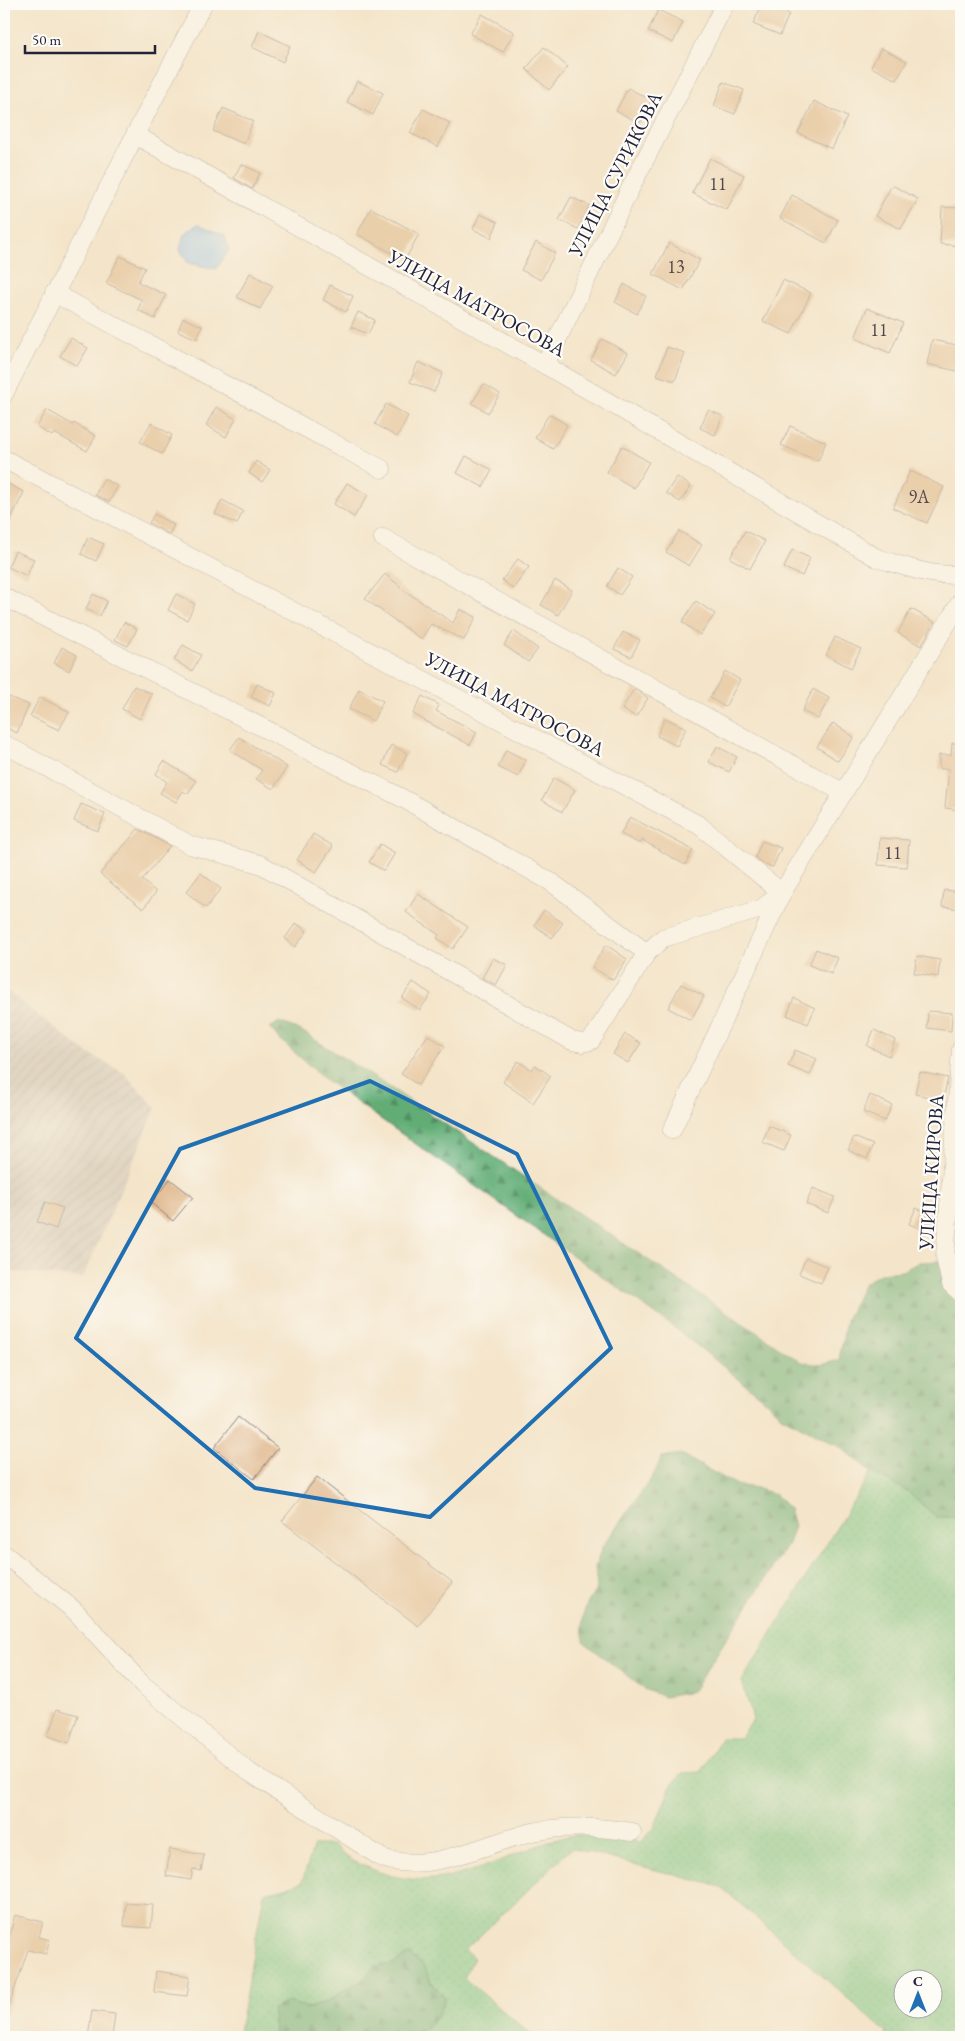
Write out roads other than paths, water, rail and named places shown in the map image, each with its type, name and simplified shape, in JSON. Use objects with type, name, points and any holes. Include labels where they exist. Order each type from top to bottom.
[{"type":"street","points":[[4,394],[203,4]]},
{"type":"street","name":"УЛИЦА СУРИКОВА","points":[[545,365],[630,189],[725,4]]},
{"type":"street","name":"УЛИЦА МАТРОСОВА","points":[[135,135],[545,365],[878,558],[924,572],[961,574]]},
{"type":"street","points":[[54,293],[382,469]]},
{"type":"street","name":"УЛИЦА МАТРОСОВА","points":[[4,459],[699,825],[782,893]]},
{"type":"street","points":[[383,538],[844,793]]},
{"type":"street","points":[[4,597],[402,798],[551,882],[647,953]]},
{"type":"street","points":[[672,1130],[782,893],[961,601]]},
{"type":"street","points":[[4,744],[190,845],[260,864],[572,1041],[582,1043],[592,1042],[647,953],[663,938],[761,909],[782,893]]},
{"type":"street","name":"УЛИЦА КИРОВА","points":[[961,1049],[945,1257],[951,1284],[961,1294]]},
{"type":"street","points":[[4,1554],[75,1611],[142,1684],[249,1772],[382,1858],[398,1863],[441,1860],[534,1832],[571,1828],[601,1828],[632,1832]]},
{"type":"water","points":[[198,224],[225,236],[229,250],[216,269],[188,263],[180,250],[184,234]]}]
